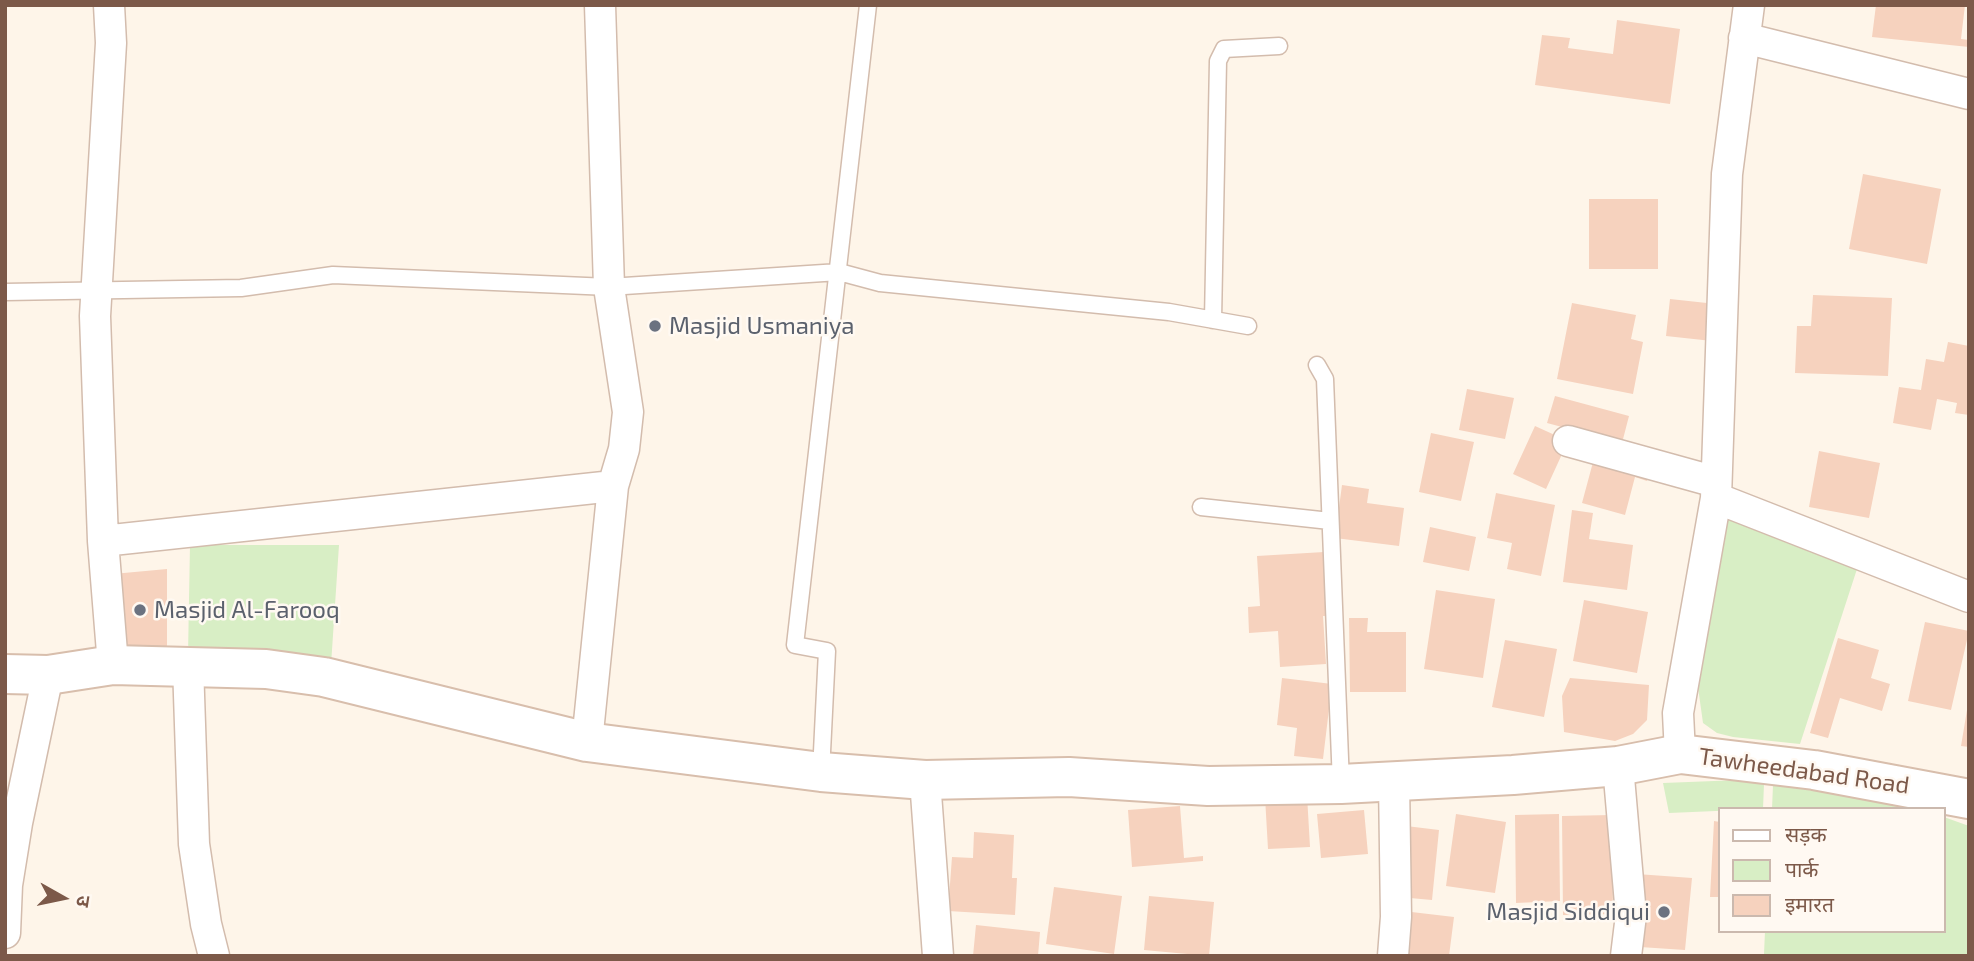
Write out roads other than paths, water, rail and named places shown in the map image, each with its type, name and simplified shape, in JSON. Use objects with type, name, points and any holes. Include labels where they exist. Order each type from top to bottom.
[{"type":"street","points":[[109,5],[111,43],[96,289],[103,541],[113,664]]},
{"type":"street","points":[[587,742],[613,486],[624,449],[628,412],[609,287],[600,5]]},
{"type":"street","points":[[1680,754],[1678,713],[1716,490],[1727,174],[1749,5]]},
{"type":"street","points":[[1744,38],[1969,94]]},
{"type":"street","points":[[1568,441],[1716,490],[1969,597]]},
{"type":"street","points":[[103,541],[613,486]]},
{"type":"street","name":"Tawheedabad Road","points":[[5,674],[48,675],[113,664],[266,669],[324,677],[587,742],[821,772],[925,780],[1069,777],[1208,786],[1341,784],[1513,775],[1618,765],[1680,754],[1814,770],[1969,799]]},
{"type":"street","points":[[188,665],[194,844],[206,925],[214,956]]},
{"type":"street","points":[[5,933],[7,885],[17,823],[48,675]]},
{"type":"street","points":[[1618,765],[1631,915],[1626,956]]},
{"type":"street","points":[[925,780],[938,956]]},
{"type":"street","points":[[1393,956],[1396,917],[1395,781]]},
{"type":"lane","points":[[821,772],[827,651],[795,645],[868,5]]},
{"type":"lane","points":[[1213,320],[1218,61],[1224,49],[1279,46]]},
{"type":"lane","points":[[5,292],[241,288],[333,275],[609,287],[839,272],[880,283],[1024,296],[1248,326]]},
{"type":"lane","points":[[1317,365],[1325,379],[1341,784]]},
{"type":"lane","points":[[1202,507],[1329,521]]},
{"type":"place","name":"Masjid Usmaniya","points":[[655,326]]},
{"type":"place","name":"Masjid Al-Farooq","points":[[140,610]]},
{"type":"place","name":"Masjid Siddiqui","points":[[1664,912]]}]
